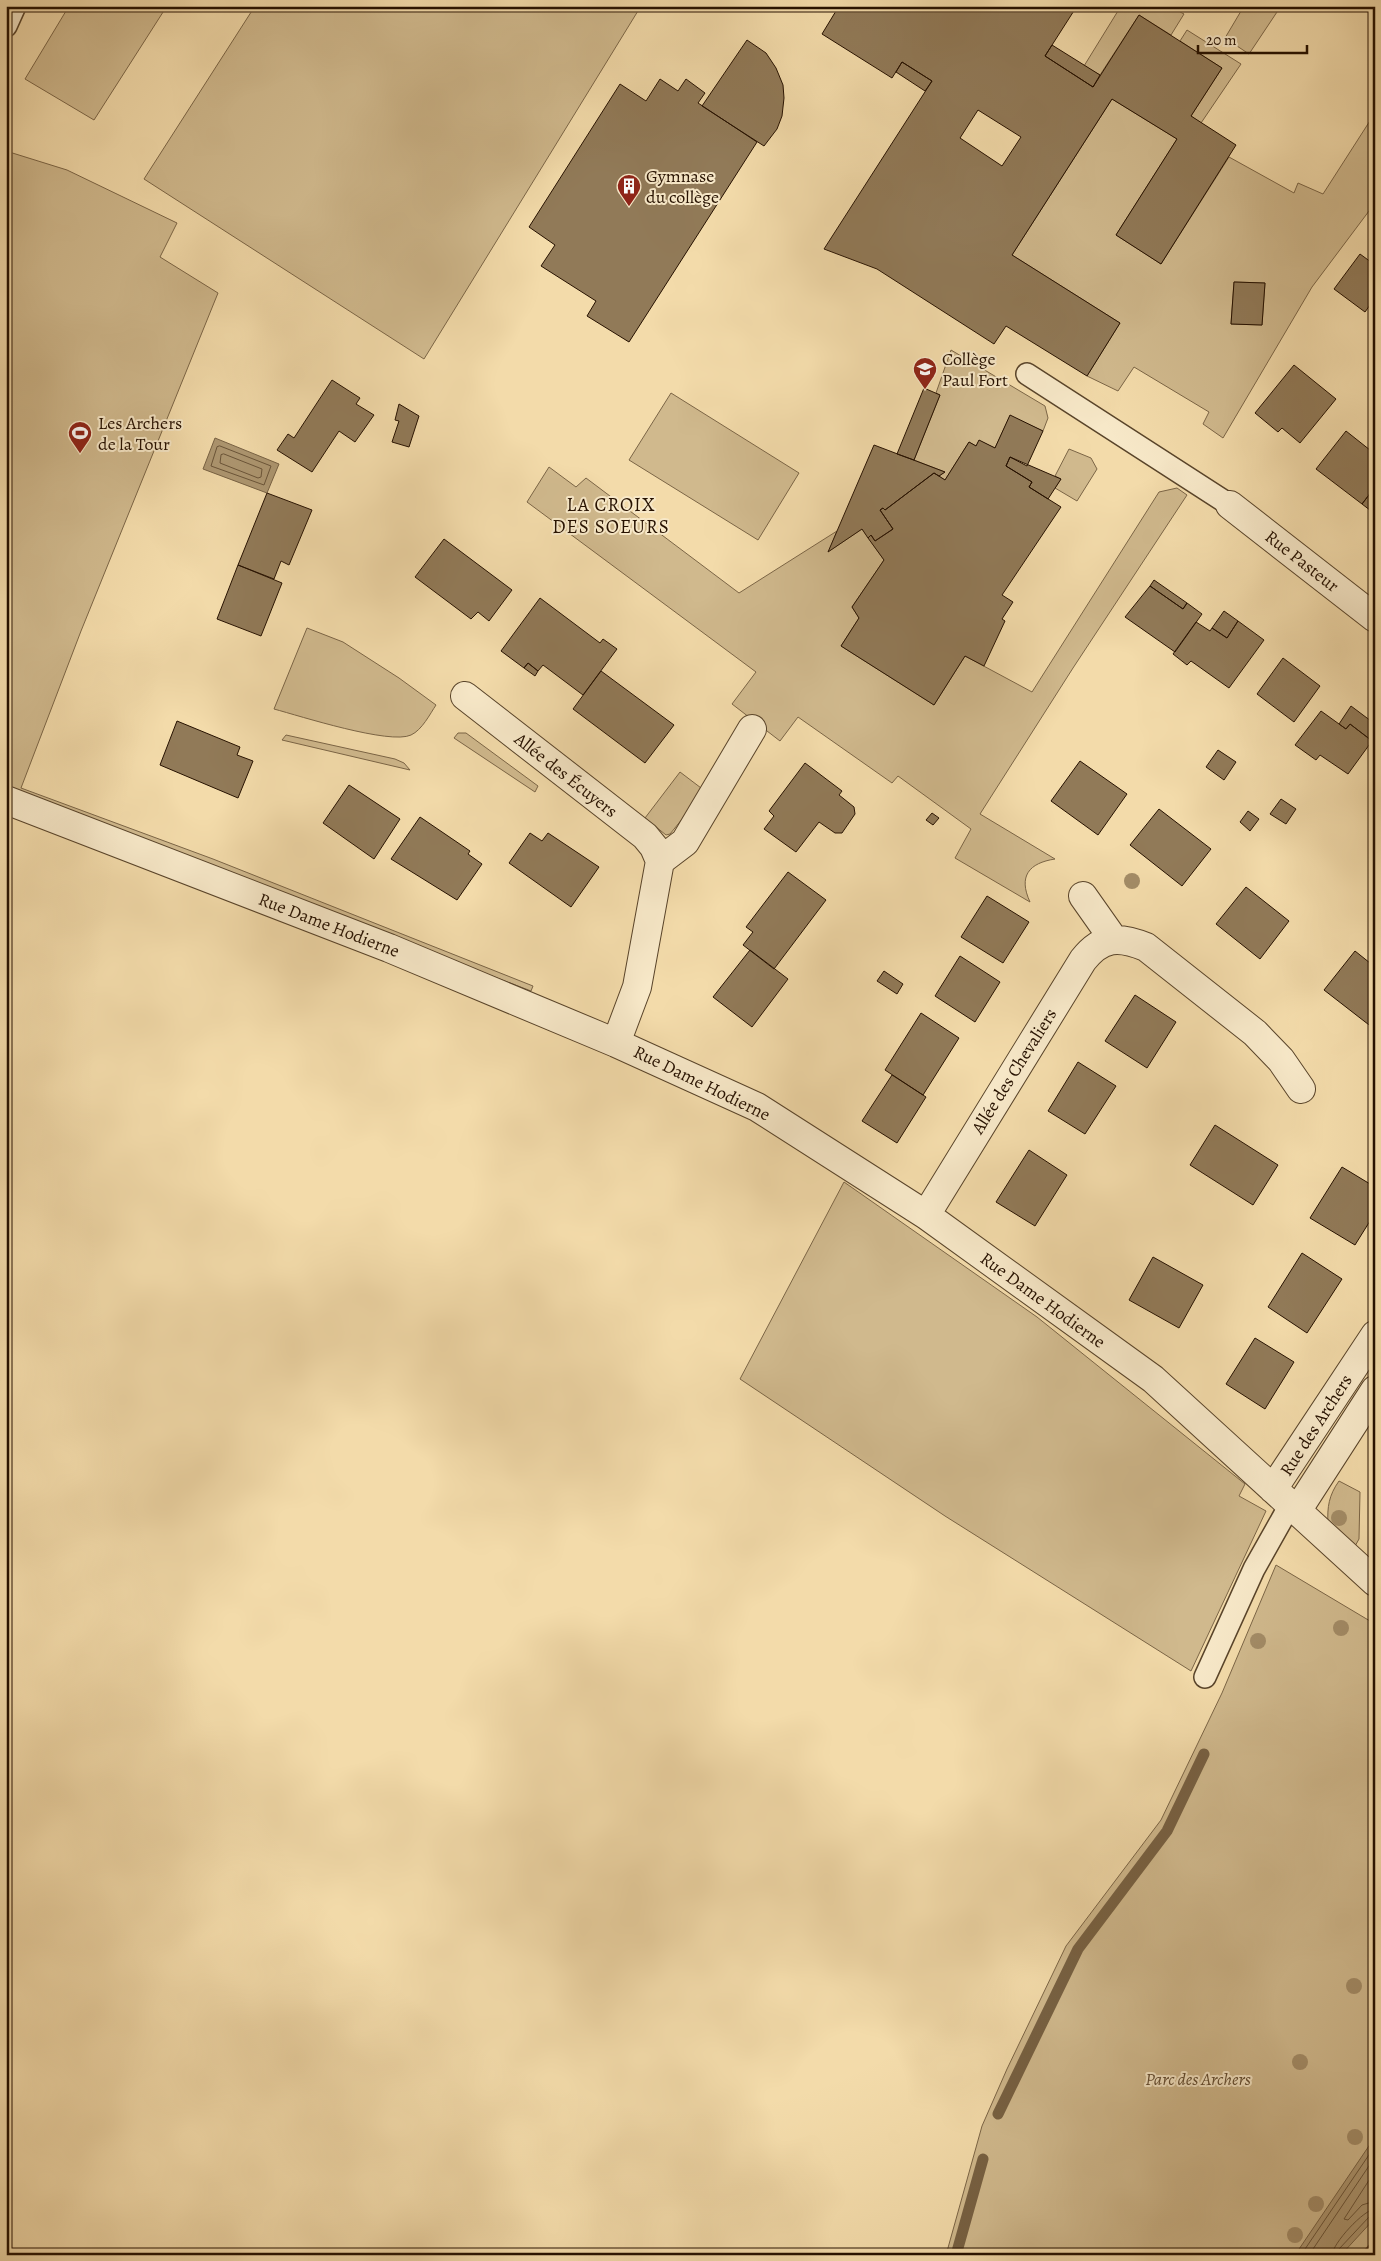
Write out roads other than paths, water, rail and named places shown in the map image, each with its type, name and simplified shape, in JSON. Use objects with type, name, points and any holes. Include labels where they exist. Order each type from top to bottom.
[{"type":"street","name":"Rue Pasteur","points":[[1230,505],[1375,618]]},
{"type":"street","name":"Allée des Écuyers","points":[[465,696],[644,836],[654,847],[660,862]]},
{"type":"street","points":[[616,1043],[637,987],[660,862],[685,842],[752,729]]},
{"type":"street","name":"Rue Dame Hodierne","points":[[6,800],[390,948],[616,1043],[757,1107],[926,1215],[1153,1380],[1375,1582]]},
{"type":"street","points":[[1083,896],[1114,940],[1131,941],[1146,947],[1256,1033],[1281,1060],[1302,1089]]},
{"type":"street","name":"Allée des Chevaliers","points":[[926,1215],[1083,960],[1094,946],[1114,940]]},
{"type":"street","name":"Rue des Archers","points":[[1287,1502],[1375,1335]]},
{"type":"street","name":"Rue des Archers","points":[[1287,1502],[1375,1390]]},
{"type":"lane","points":[[6,26],[15,6]]},
{"type":"lane","points":[[1028,374],[1230,505]]},
{"type":"lane","points":[[1205,1677],[1287,1502]]},
{"type":"water","points":[[215,438],[279,464],[267,493],[203,469]]},
{"type":"water","points":[[1375,2137],[1375,2218],[1341,2255],[1295,2255]]},
{"type":"waterway","points":[[998,2114],[1078,1949],[1167,1831],[1204,1754]]},
{"type":"waterway","points":[[956,2255],[983,2159]]},
{"type":"waterway","points":[[1367,2255],[1375,2246]]},
{"type":"place","name":"Gymnase du collège","points":[[629,207]]},
{"type":"place","name":"Collège Paul Fort","points":[[925,390]]},
{"type":"place","name":"Les Archers de la Tour","points":[[80,454]]},
{"type":"district","name":"LA CROIX DES SOEURS","points":[[611,516]]},
{"type":"park label","name":"Parc des Archers","points":[[1198,2079]]}]
